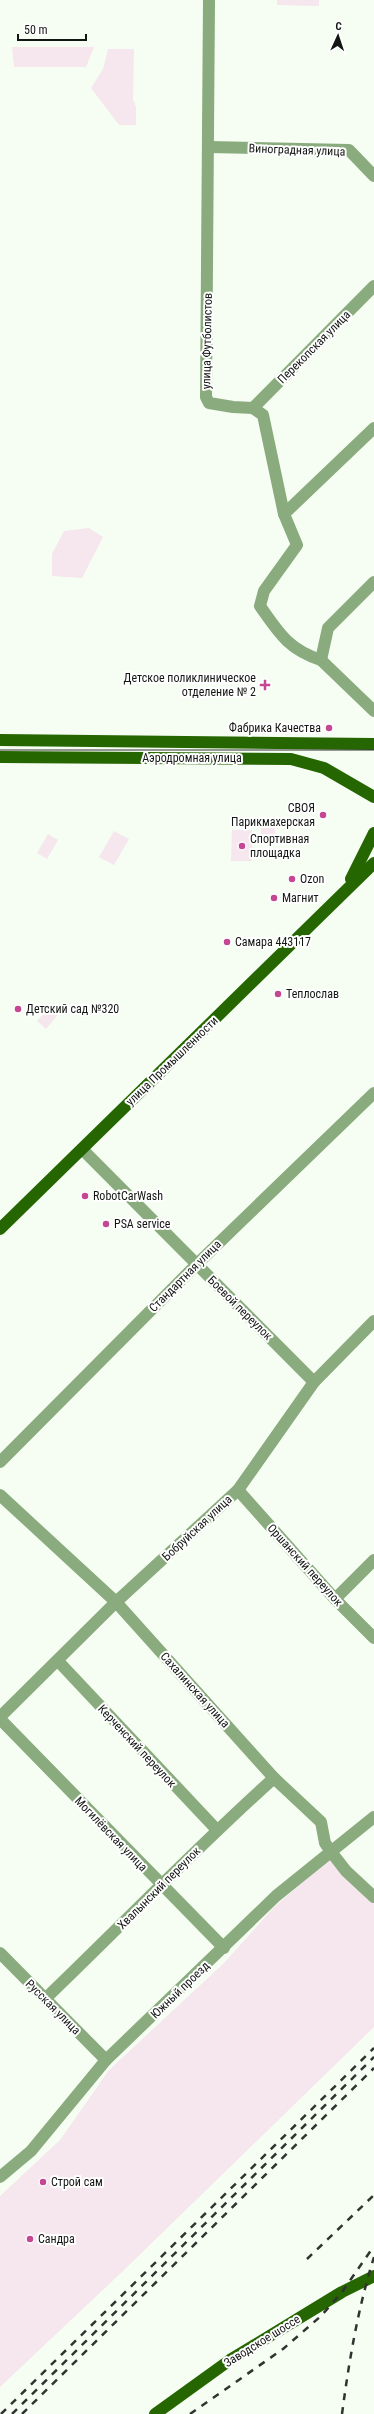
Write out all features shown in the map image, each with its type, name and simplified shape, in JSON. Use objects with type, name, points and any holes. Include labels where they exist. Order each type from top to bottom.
[{"type":"main road","name":"Аэродромная улица","points":[[0,740],[374,744]]},
{"type":"main road","name":"Аэродромная улица","points":[[0,757],[291,759],[324,768],[374,797]]},
{"type":"main road","name":"улица Промышленности","points":[[344,892],[374,833]]},
{"type":"main road","name":"улица Промышленности","points":[[0,1228],[374,862]]},
{"type":"main road","name":"Заводское шоссе","points":[[155,2414],[230,2360],[342,2292],[374,2276]]},
{"type":"street","name":"улица Футболистов","points":[[209,0],[210,147],[206,397],[209,403],[233,408],[253,408]]},
{"type":"street","name":"Виноградная улица","points":[[210,147],[349,150],[374,176]]},
{"type":"street","name":"Перекопская улица","points":[[253,408],[374,286]]},
{"type":"street","points":[[253,408],[263,415],[284,514],[297,545],[264,591],[260,606],[280,634],[301,654],[321,660],[374,711]]},
{"type":"street","points":[[284,514],[374,428]]},
{"type":"street","points":[[321,660],[328,628],[374,582]]},
{"type":"street","name":"Стандартная улица","points":[[0,1462],[196,1265],[374,1093]]},
{"type":"street","name":"Боевой переулок","points":[[82,1149],[314,1382]]},
{"type":"street","name":"Бобруйская улица","points":[[0,1718],[116,1602],[238,1490],[314,1382],[374,1321]]},
{"type":"street","name":"Оршанский переулок","points":[[238,1490],[334,1600],[374,1638]]},
{"type":"street","name":"Сахалинская улица","points":[[0,1495],[116,1602],[274,1778],[321,1822],[325,1843],[332,1853],[346,1871],[374,1897]]},
{"type":"street","points":[[334,1600],[374,1560]]},
{"type":"street","name":"Керченский переулок","points":[[58,1661],[217,1830]]},
{"type":"street","name":"Могилёвская улица","points":[[0,1718],[224,1948]]},
{"type":"street","name":"Хвалынский переулок","points":[[45,1999],[162,1886],[217,1830],[274,1778]]},
{"type":"street","name":"Южный проезд","points":[[0,2177],[30,2151],[106,2060],[224,1948],[276,1896],[332,1853],[374,1817]]},
{"type":"street","name":"Русская улица","points":[[0,1953],[106,2060]]},
{"type":"shaded area","points":[[277,0],[319,0],[319,6],[277,5]]},
{"type":"shaded area","points":[[12,47],[94,47],[86,67],[14,67]]},
{"type":"shaded area","points":[[108,49],[134,49],[133,99],[136,107],[136,125],[119,125],[91,88],[103,69]]},
{"type":"shaded area","points":[[89,528],[103,537],[82,578],[52,576],[52,554],[64,531]]},
{"type":"shaded area","points":[[261,824],[275,824],[275,836],[261,836]]},
{"type":"shaded area","name":"Спортивная площадка","points":[[232,830],[252,830],[252,861],[231,861]]},
{"type":"shaded area","points":[[114,831],[129,839],[114,865],[99,857]]},
{"type":"shaded area","points":[[48,834],[58,840],[47,859],[37,853]]},
{"type":"shaded area","points":[[53,1003],[62,1010],[46,1029],[37,1021]]},
{"type":"shaded area","points":[[332,1857],[374,1902],[374,2027],[123,2271],[0,2387],[0,2196],[60,2140],[109,2070],[224,1963],[274,1907]]},
{"type":"tram line","points":[[0,750],[374,750]]},
{"type":"railway","points":[[1,2414],[374,2048]]},
{"type":"railway","points":[[12,2414],[374,2057]]},
{"type":"railway","points":[[22,2414],[374,2068]]},
{"type":"railway","points":[[307,2259],[374,2195]]},
{"type":"railway","points":[[190,2414],[283,2349],[321,2316],[342,2292],[374,2246]]},
{"type":"railway","points":[[342,2414],[355,2335],[363,2296],[374,2257]]},
{"type":"place","name":"Детское поликлиническое отделение № 2","points":[[265,685]]},
{"type":"place","name":"Фабрика Качества","points":[[329,728]]},
{"type":"place","name":"СВОЯ Парикмахерская","points":[[323,815]]},
{"type":"place","name":"Спортивная площадка","points":[[242,846]]},
{"type":"place","name":"Ozon","points":[[292,879]]},
{"type":"place","name":"Магнит","points":[[274,898]]},
{"type":"place","name":"Самара 443117","points":[[227,942]]},
{"type":"place","name":"Теплослав","points":[[278,994]]},
{"type":"place","name":"Детский сад №320","points":[[18,1009]]},
{"type":"place","name":"RobotCarWash","points":[[85,1196]]},
{"type":"place","name":"PSA service","points":[[106,1224]]},
{"type":"place","name":"Строй сам","points":[[43,2182]]},
{"type":"place","name":"Сандра","points":[[30,2239]]}]
